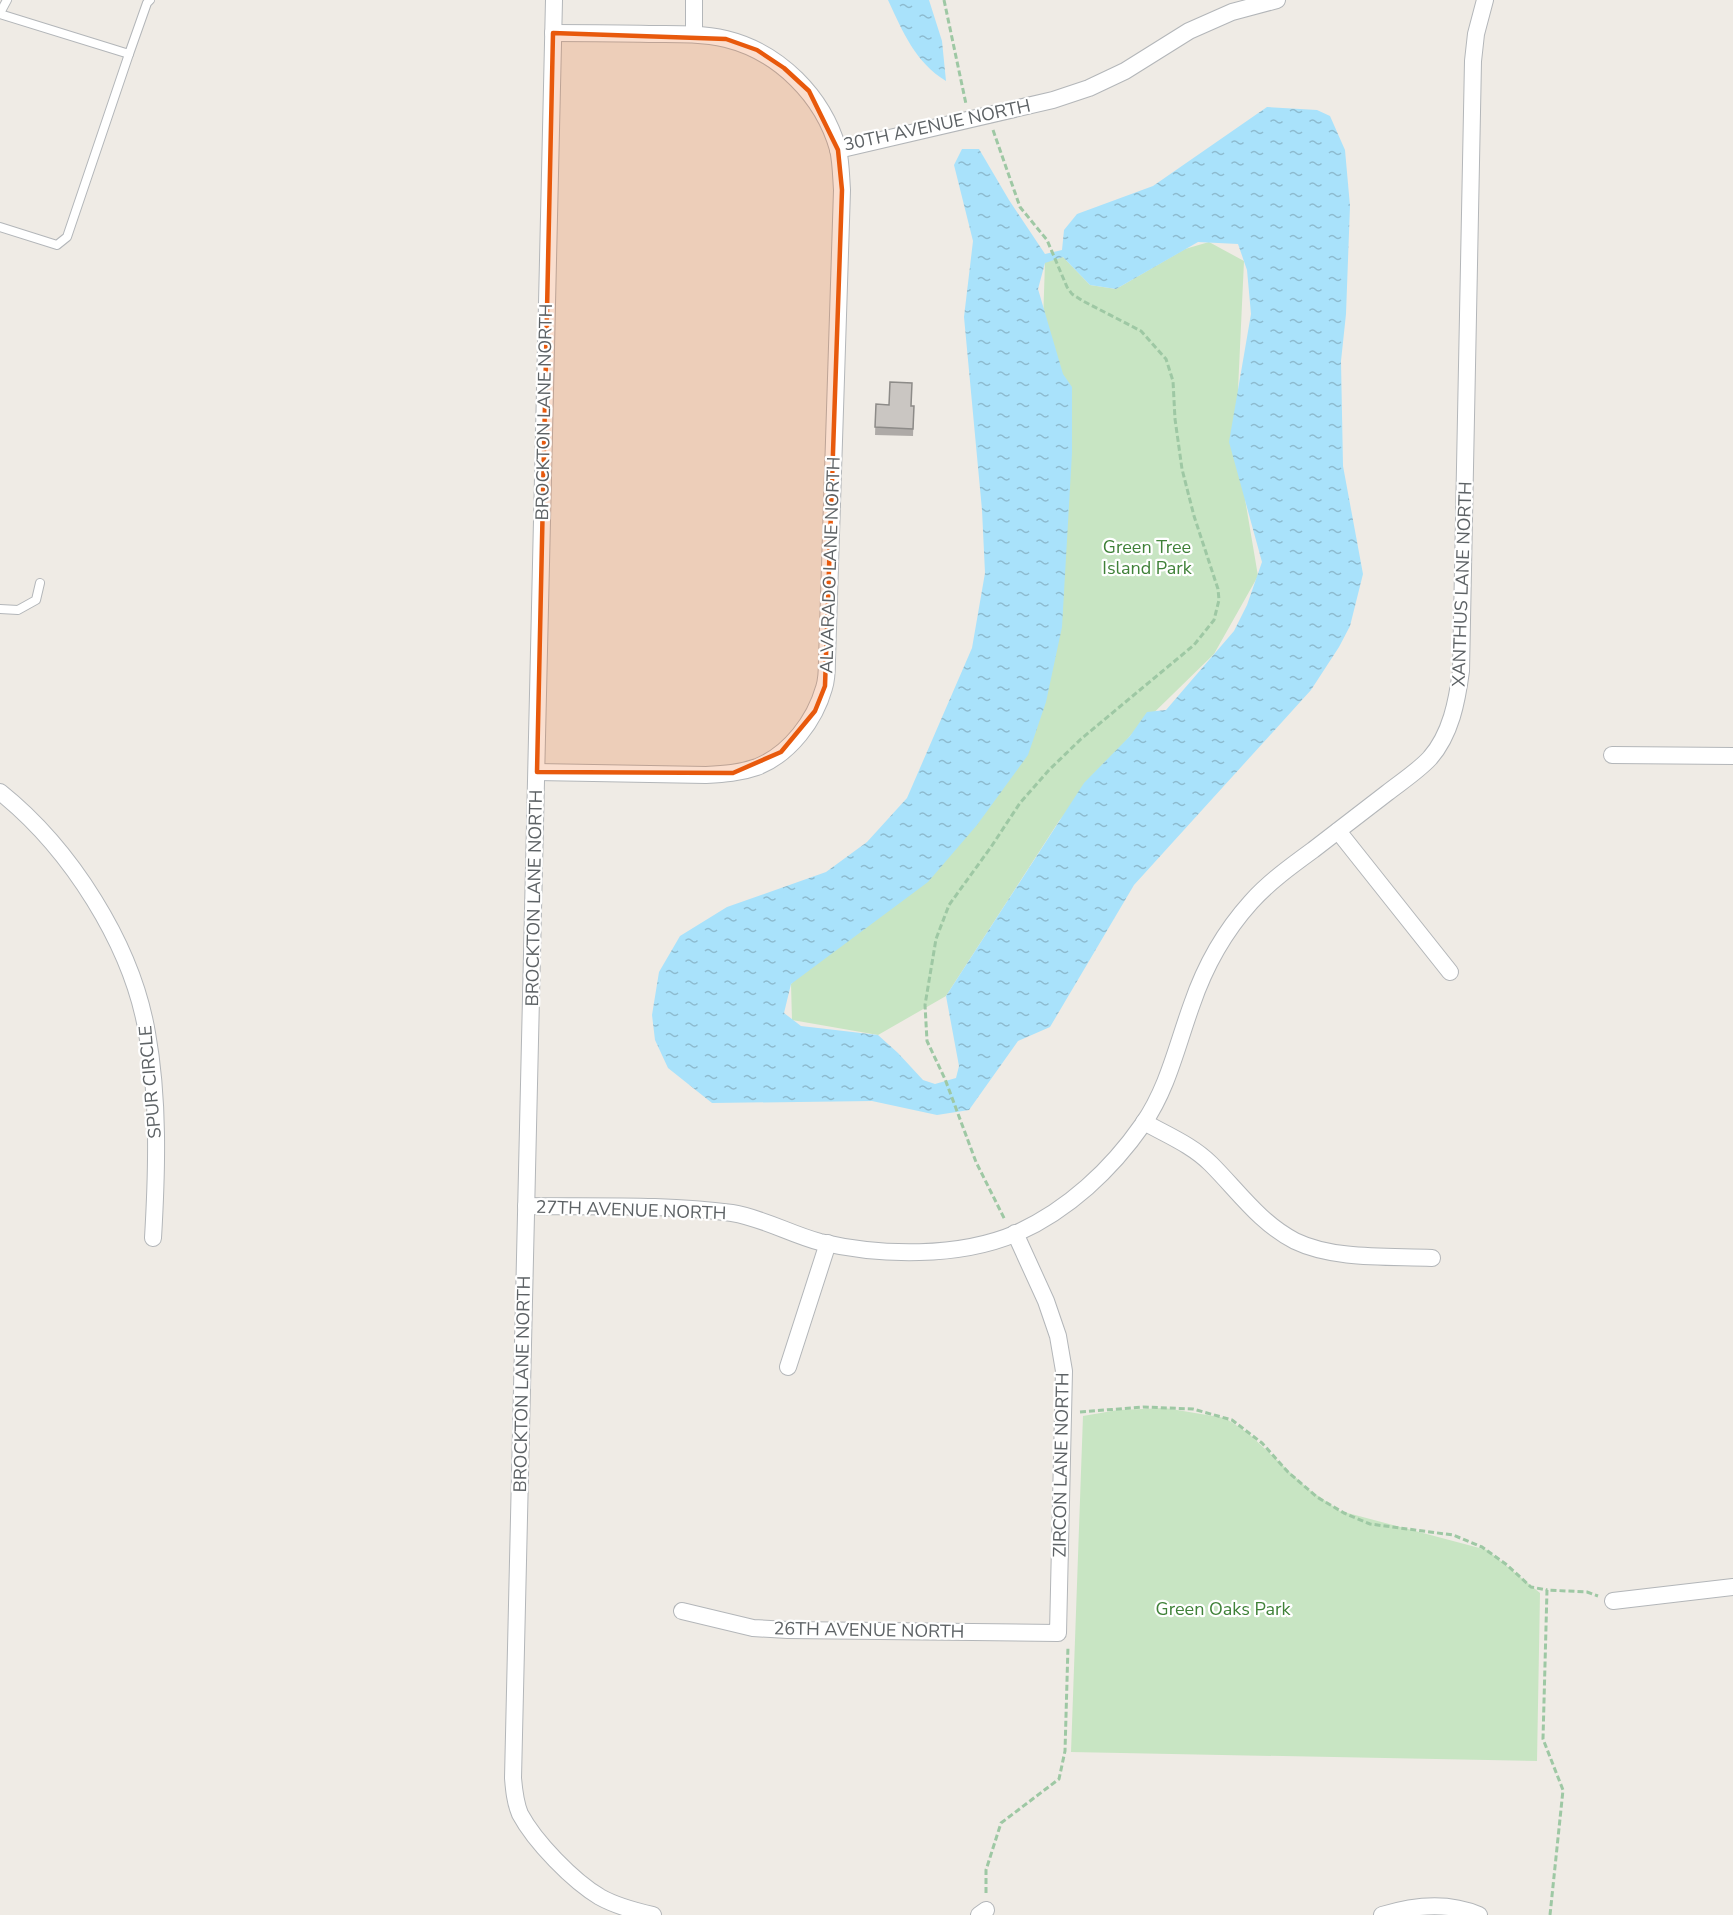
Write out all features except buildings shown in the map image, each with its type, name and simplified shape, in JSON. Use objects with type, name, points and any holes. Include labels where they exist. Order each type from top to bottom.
[{"type":"street","name":"BROCKTON LANE NORTH","points":[[554,0],[513,1778],[514,1795],[520,1813],[551,1854],[575,1878],[601,1897],[631,1910],[653,1915]]},
{"type":"street","points":[[694,0],[694,34]]},
{"type":"street","name":"30TH AVENUE NORTH","points":[[553,33],[694,34],[726,39],[757,50],[784,68],[809,91],[826,118],[838,150],[1053,100],[1089,88],[1125,71],[1189,32],[1232,12],[1276,0]]},
{"type":"street","name":"XANTHUS LANE NORTH","points":[[1144,1122],[1161,1095],[1192,1003],[1207,966],[1227,930],[1253,900],[1282,873],[1431,757],[1448,730],[1458,701],[1461,659],[1473,61],[1476,34],[1485,0]]},
{"type":"street","name":"ALVARADO LANE NORTH","points":[[537,772],[706,775],[733,773],[759,766],[781,752],[801,733],[815,711],[825,686],[827,660],[842,190],[838,150]]},
{"type":"street","points":[[1612,755],[1733,756]]},
{"type":"street","name":"SPUR CIRCLE","points":[[0,792],[44,834],[78,877],[108,923],[130,974],[148,1034],[153,1077],[156,1134],[153,1238]]},
{"type":"street","points":[[1338,831],[1450,972]]},
{"type":"street","points":[[1144,1122],[1197,1152],[1249,1206],[1271,1225],[1296,1241],[1323,1251],[1432,1258]]},
{"type":"street","name":"27TH AVENUE NORTH","points":[[526,1206],[699,1210],[735,1214],[770,1222],[817,1241],[866,1251],[917,1253],[968,1247],[1015,1233],[1054,1212],[1088,1188],[1118,1157],[1144,1122]]},
{"type":"street","name":"ZIRCON LANE NORTH","points":[[1015,1233],[1049,1310],[1058,1336],[1064,1371],[1058,1633]]},
{"type":"street","points":[[788,1367],[828,1243]]},
{"type":"street","points":[[1613,1601],[1733,1587]]},
{"type":"street","name":"26TH AVENUE NORTH","points":[[682,1611],[753,1628],[1058,1633]]},
{"type":"street","points":[[1382,1915],[1411,1907],[1440,1905],[1468,1910],[1479,1915]]},
{"type":"lane","points":[[7,0],[0,13],[129,54]]},
{"type":"lane","points":[[0,227],[57,245],[67,237],[129,54],[150,0]]},
{"type":"lane","points":[[0,609],[18,610],[36,600],[40,583]]},
{"type":"path","points":[[944,0],[963,96]]},
{"type":"path","points":[[986,115],[998,141],[1020,207],[1047,240],[1056,264],[1072,294],[1141,331],[1166,359],[1173,381],[1182,469],[1194,516],[1218,589],[1217,611],[1209,627],[1194,645],[1081,739],[1020,803],[949,905],[936,939],[925,1005],[927,1041],[945,1079],[976,1162],[1003,1219]]},
{"type":"path","points":[[1077,1412],[1143,1407],[1193,1409],[1232,1420],[1262,1443],[1288,1472],[1317,1497],[1344,1513],[1370,1524],[1453,1535],[1482,1547],[1507,1565],[1531,1587],[1587,1592],[1613,1601]]},
{"type":"path","points":[[1546,1590],[1543,1739],[1563,1790],[1550,1915]]},
{"type":"path","points":[[982,1912],[986,1870],[1001,1823],[1059,1779],[1065,1750],[1068,1633],[1058,1633]]},
{"type":"highlighted area","points":[[553,33],[726,39],[757,50],[784,68],[809,91],[838,150],[842,190],[827,660],[825,686],[815,711],[781,752],[733,773],[537,772]]},
{"type":"green space","name":"Green Tree Island Park","points":[[1209,242],[1244,261],[1238,390],[1245,499],[1258,576],[1214,654],[1130,736],[1059,821],[946,996],[878,1035],[792,1020],[791,984],[1042,713],[1045,262],[1063,257],[1090,285],[1116,289],[1185,249]]},
{"type":"green space","name":"Green Oaks Park","points":[[1165,1408],[1225,1418],[1248,1433],[1308,1489],[1340,1511],[1487,1550],[1540,1593],[1537,1761],[1071,1752],[1083,1416],[1118,1410]]},
{"type":"water","points":[[888,0],[929,0],[942,41],[946,81],[926,65],[918,55],[905,35]]},
{"type":"water","points":[[1267,107],[1317,110],[1330,116],[1345,150],[1350,206],[1346,314],[1341,361],[1343,466],[1363,574],[1350,626],[1311,690],[1134,885],[1050,1027],[1018,1041],[969,1110],[937,1115],[872,1101],[712,1103],[668,1068],[655,1040],[652,1015],[659,972],[680,936],[727,907],[826,872],[867,842],[907,798],[972,648],[985,573],[982,510],[964,317],[973,241],[954,165],[962,149],[979,149],[1045,254],[1062,250],[1064,230],[1077,214],[1153,186]],"holes":[[[1198,242],[1238,244],[1247,270],[1251,314],[1229,442],[1262,562],[1247,605],[1234,631],[1166,710],[1147,712],[1130,736],[1084,783],[946,996],[959,1066],[956,1078],[935,1084],[923,1080],[878,1035],[801,1026],[784,1013],[791,984],[928,882],[977,825],[1028,755],[1046,702],[1062,627],[1072,453],[1072,387],[1063,374],[1038,289],[1045,263],[1063,257],[1090,285],[1116,289]]]}]
